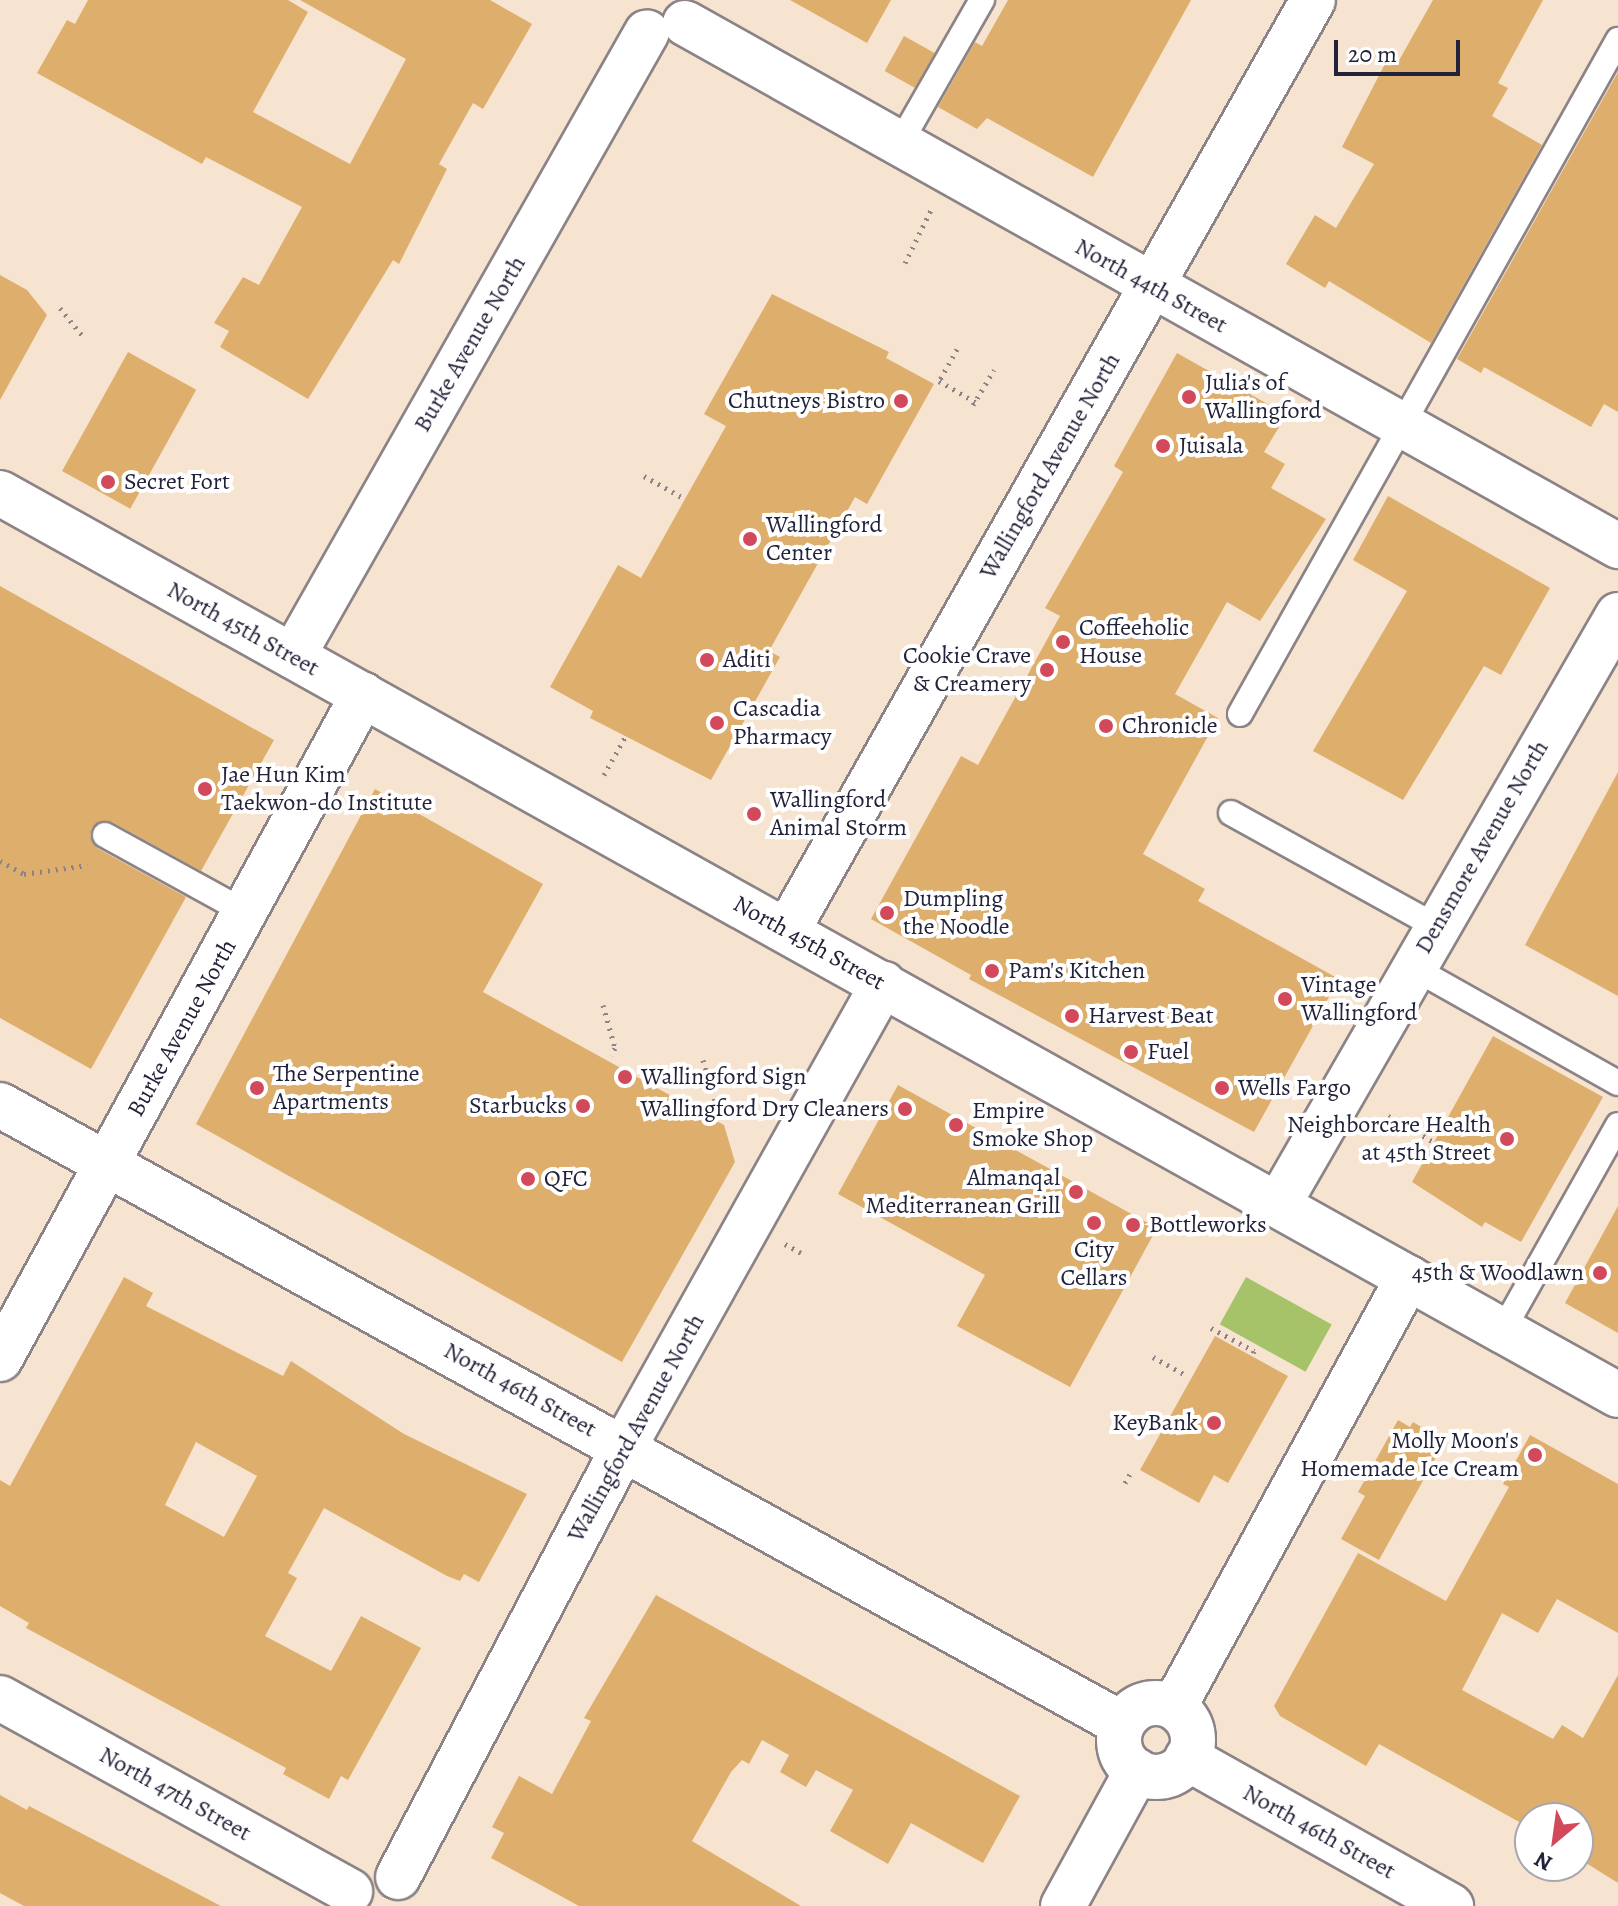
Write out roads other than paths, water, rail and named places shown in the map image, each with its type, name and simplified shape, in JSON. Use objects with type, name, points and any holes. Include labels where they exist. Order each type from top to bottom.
[{"type":"street","name":"Wallingford Avenue North","points":[[787,931],[1313,0]]},
{"type":"street","name":"North 44th Street","points":[[664,14],[1618,546]]},
{"type":"street","name":"Burke Avenue North","points":[[293,656],[664,14]]},
{"type":"street","name":"North 45th Street","points":[[0,493],[1618,1395]]},
{"type":"street","name":"Densmore Avenue North","points":[[1278,1205],[1412,967],[1618,615]]},
{"type":"street","name":"Burke Avenue North","points":[[0,1359],[363,695]]},
{"type":"street","name":"Wallingford Avenue North","points":[[408,1891],[624,1447],[883,984]]},
{"type":"street","name":"North 46th Street","points":[[0,1105],[1122,1724]]},
{"type":"street","points":[[1174,1707],[1408,1278]]},
{"type":"street","name":"North 47th Street","points":[[0,1698],[348,1898]]},
{"type":"street","points":[[1162,1703],[1174,1707],[1190,1725],[1187,1758],[1165,1775],[1137,1771],[1120,1747],[1122,1724],[1138,1707],[1162,1703]]},
{"type":"street","name":"North 46th Street","points":[[1187,1758],[1451,1906]]},
{"type":"street","points":[[1063,1906],[1137,1771]]},
{"type":"street","points":[[348,1898],[369,1874],[408,1891]]},
{"type":"lane","points":[[900,143],[982,0]]},
{"type":"lane","points":[[1240,714],[1399,424],[1618,40]]},
{"type":"lane","points":[[1231,813],[1436,926]]},
{"type":"lane","points":[[105,835],[245,912]]},
{"type":"lane","points":[[1412,967],[1618,1083]]},
{"type":"lane","points":[[1503,1330],[1618,1125]]},
{"type":"place","name":"Julia's of Wallingford","points":[[1189,397]]},
{"type":"place","name":"Chutneys Bistro","points":[[901,401]]},
{"type":"place","name":"Juisala","points":[[1163,446]]},
{"type":"place","name":"Secret Fort","points":[[108,482]]},
{"type":"place","name":"Wallingford Center","points":[[750,539]]},
{"type":"place","name":"Coffeeholic House","points":[[1063,642]]},
{"type":"place","name":"Aditi","points":[[707,660]]},
{"type":"place","name":"Cookie Crave & Creamery","points":[[1047,670]]},
{"type":"place","name":"Cascadia Pharmacy","points":[[717,723]]},
{"type":"place","name":"Chronicle","points":[[1106,726]]},
{"type":"place","name":"Jae Hun Kim Taekwon-do Institute","points":[[205,789]]},
{"type":"place","name":"Wallingford Animal Storm","points":[[754,814]]},
{"type":"place","name":"Dumpling the Noodle","points":[[887,913]]},
{"type":"place","name":"Pam's Kitchen","points":[[992,971]]},
{"type":"place","name":"Vintage Wallingford","points":[[1285,999]]},
{"type":"place","name":"Harvest Beat","points":[[1072,1016]]},
{"type":"place","name":"Fuel","points":[[1131,1052]]},
{"type":"place","name":"Wallingford Sign","points":[[625,1077]]},
{"type":"place","name":"The Serpentine Apartments","points":[[257,1088]]},
{"type":"place","name":"Wells Fargo","points":[[1222,1088]]},
{"type":"place","name":"Starbucks","points":[[583,1106]]},
{"type":"place","name":"Wallingford Dry Cleaners","points":[[905,1109]]},
{"type":"place","name":"Empire Smoke Shop","points":[[956,1125]]},
{"type":"place","name":"Neighborcare Health at 45th Street","points":[[1507,1139]]},
{"type":"place","name":"QFC","points":[[528,1179]]},
{"type":"place","name":"Almanqal Mediterranean Grill","points":[[1076,1192]]},
{"type":"place","name":"City Cellars","points":[[1094,1223]]},
{"type":"place","name":"Bottleworks","points":[[1133,1225]]},
{"type":"place","name":"45th & Woodlawn","points":[[1600,1273]]},
{"type":"place","name":"KeyBank","points":[[1214,1423]]},
{"type":"place","name":"Molly Moon's Homemade Ice Cream","points":[[1535,1455]]}]
